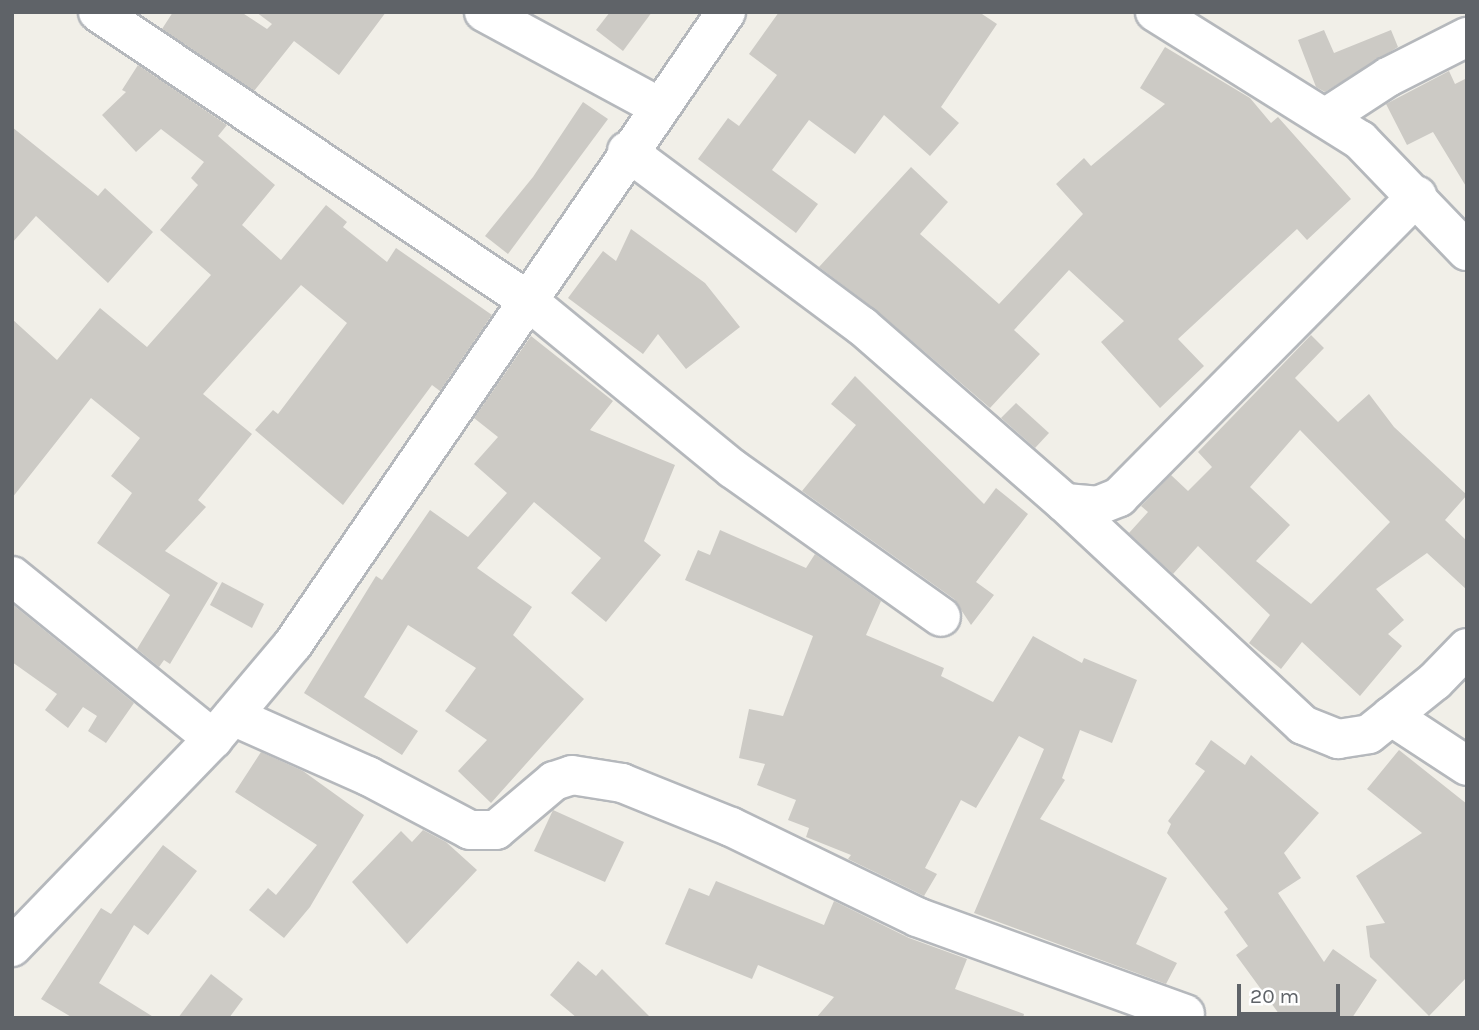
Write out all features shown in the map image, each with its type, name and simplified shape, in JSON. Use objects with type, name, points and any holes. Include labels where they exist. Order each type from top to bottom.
[{"type":"street","points":[[98,12],[527,300],[733,469],[941,617]]},
{"type":"street","points":[[484,12],[660,107]]},
{"type":"street","points":[[12,947],[223,727],[293,644],[627,151],[726,12]]},
{"type":"street","points":[[1155,12],[1360,140],[1417,196],[1467,251]]},
{"type":"street","points":[[1325,117],[1388,77],[1467,37]]},
{"type":"street","points":[[627,151],[862,326],[1065,503],[1303,725],[1338,738],[1368,734],[1467,648]]},
{"type":"street","points":[[1065,503],[1097,506],[1119,497],[1417,196]]},
{"type":"street","points":[[12,576],[223,727],[369,776],[470,830],[496,830],[554,781],[572,775],[622,783],[731,827],[917,917],[1185,1014]]},
{"type":"street","points":[[1391,716],[1467,765]]},
{"type":"building","points":[[173,12],[241,12],[267,29],[272,24],[256,12],[386,12],[339,75],[294,41],[254,91],[162,29]]},
{"type":"building","points":[[610,12],[652,12],[623,51],[596,30]]},
{"type":"building","points":[[779,12],[979,12],[997,24],[941,107],[959,123],[930,156],[884,115],[855,154],[809,120],[772,170],[818,204],[796,233],[698,159],[728,118],[739,126],[777,75],[749,54]]},
{"type":"building","points":[[1324,30],[1334,53],[1391,30],[1398,47],[1325,92],[1316,87],[1298,40]]},
{"type":"building","points":[[1165,47],[1250,98],[1271,123],[1278,117],[1351,199],[1307,240],[1297,229],[1178,339],[1204,366],[1160,408],[1101,342],[1124,321],[1069,270],[1014,330],[1040,354],[990,408],[876,310],[819,267],[911,167],[948,202],[920,234],[999,304],[1083,214],[1056,184],[1084,158],[1091,166],[1165,104],[1140,88]]},
{"type":"building","points":[[138,65],[227,125],[218,136],[275,185],[242,225],[281,260],[326,205],[347,222],[343,227],[387,262],[396,248],[492,315],[440,391],[432,385],[343,505],[255,430],[273,410],[278,414],[347,323],[301,285],[203,394],[252,434],[198,500],[206,507],[165,551],[218,583],[170,664],[164,660],[159,667],[137,649],[170,595],[97,543],[132,493],[111,476],[140,438],[91,398],[12,498],[12,319],[57,360],[100,308],[147,347],[211,275],[160,230],[198,185],[191,178],[204,162],[161,129],[136,152],[102,115],[126,92],[122,90]]},
{"type":"building","points":[[1449,71],[1455,84],[1467,78],[1467,188],[1433,132],[1407,145],[1386,104]]},
{"type":"building","points":[[583,102],[608,119],[508,254],[485,236],[533,177]]},
{"type":"building","points":[[12,127],[98,196],[105,188],[153,232],[108,283],[36,216],[12,243]]},
{"type":"building","points":[[631,229],[705,283],[740,327],[686,369],[658,334],[643,354],[568,298],[603,251],[616,261]]},
{"type":"building","points":[[1311,335],[1324,348],[1295,378],[1338,422],[1369,394],[1394,427],[1467,495],[1445,520],[1467,541],[1467,590],[1427,553],[1376,589],[1404,620],[1388,634],[1402,646],[1360,696],[1302,642],[1281,669],[1249,643],[1270,615],[1198,546],[1173,574],[1129,533],[1148,512],[1141,506],[1171,475],[1188,491],[1212,467],[1198,452]],"holes":[[[1300,430],[1390,522],[1311,604],[1256,561],[1290,525],[1250,487]]]},
{"type":"building","points":[[531,336],[613,401],[590,430],[675,465],[644,541],[661,555],[606,622],[571,593],[601,558],[534,502],[477,568],[532,607],[513,635],[584,699],[491,803],[458,771],[487,740],[445,711],[476,668],[408,625],[364,697],[418,731],[402,755],[304,693],[376,576],[382,580],[430,510],[468,537],[507,493],[474,464],[498,437],[474,418]]},
{"type":"building","points":[[855,376],[984,504],[996,488],[1028,514],[976,582],[994,595],[971,625],[954,599],[802,491],[856,425],[831,404]]},
{"type":"building","points":[[1016,403],[1049,433],[1035,448],[1001,418]]},
{"type":"building","points":[[720,530],[806,568],[815,554],[881,601],[866,635],[944,668],[941,676],[993,702],[1033,636],[1082,663],[1084,658],[1137,680],[1112,743],[1080,730],[1062,778],[1065,780],[1040,819],[1167,878],[1136,944],[1177,963],[1166,984],[974,913],[1044,749],[1019,736],[976,808],[961,800],[925,868],[937,874],[924,896],[848,859],[851,855],[806,837],[809,828],[788,820],[796,800],[757,785],[765,764],[739,758],[749,709],[783,716],[813,636],[685,580],[698,550],[710,555]]},
{"type":"building","points":[[222,582],[264,604],[252,628],[210,605]]},
{"type":"building","points":[[12,604],[134,703],[106,743],[88,731],[97,716],[83,707],[68,728],[45,710],[57,694],[12,662]]},
{"type":"building","points":[[1211,740],[1245,765],[1251,755],[1319,813],[1284,853],[1301,878],[1278,893],[1324,962],[1333,949],[1377,980],[1352,1018],[1282,1018],[1236,955],[1248,946],[1224,912],[1228,909],[1167,833],[1171,824],[1168,821],[1205,771],[1195,764]]},
{"type":"building","points":[[1399,750],[1467,804],[1467,977],[1429,1016],[1370,957],[1366,926],[1385,923],[1356,876],[1422,833],[1367,789]]},
{"type":"building","points":[[261,752],[303,771],[364,815],[310,907],[284,938],[249,910],[268,888],[276,895],[317,845],[235,792]]},
{"type":"building","points":[[553,810],[624,842],[605,882],[534,851]]},
{"type":"building","points":[[423,830],[446,842],[477,870],[407,944],[352,882],[401,831],[412,842]]},
{"type":"building","points":[[163,845],[197,871],[148,935],[134,925],[99,983],[155,1018],[73,1018],[41,999],[101,908],[111,914]]},
{"type":"building","points":[[716,881],[824,925],[834,901],[909,938],[967,959],[955,989],[1024,1014],[1023,1018],[816,1018],[834,997],[758,965],[752,979],[665,944],[689,888],[709,896]]},
{"type":"building","points":[[578,961],[596,976],[602,969],[651,1018],[577,1018],[550,995]]},
{"type":"building","points":[[211,974],[243,999],[229,1018],[178,1018]]}]
